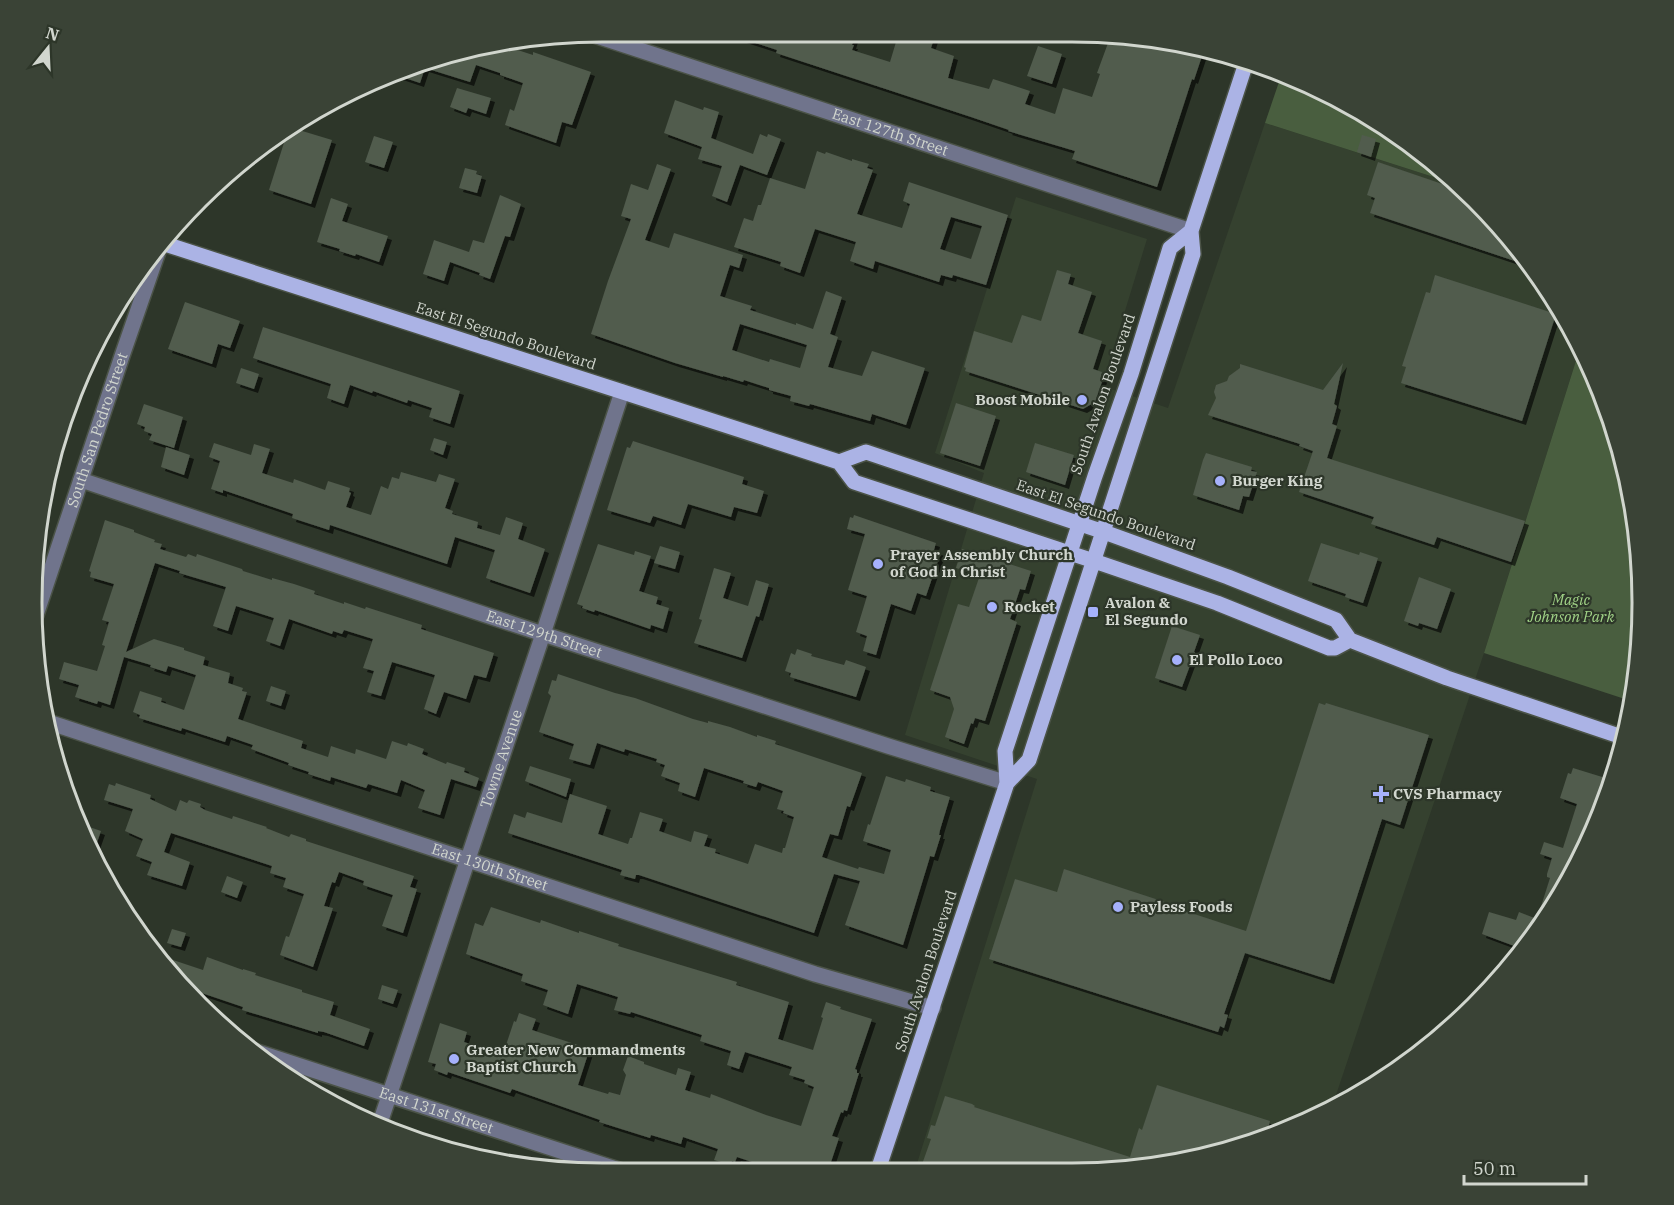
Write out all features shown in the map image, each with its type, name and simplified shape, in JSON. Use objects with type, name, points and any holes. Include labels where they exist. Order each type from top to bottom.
[{"type":"main road","name":"South Avalon Boulevard","points":[[1007,783],[1029,760],[1193,254],[1191,231],[1244,69]]},
{"type":"main road","name":"South Avalon Boulevard","points":[[880,1163],[1007,783],[1005,752],[1069,553],[1131,374],[1170,248],[1191,231]]},
{"type":"main road","name":"East El Segundo Boulevard","points":[[169,248],[839,462],[854,482],[1217,603],[1331,649],[1350,640]]},
{"type":"main road","name":"East El Segundo Boulevard","points":[[839,462],[867,452],[1104,532],[1228,577],[1336,620],[1350,640],[1447,678],[1616,735]]},
{"type":"street","name":"East 127th Street","points":[[615,42],[1191,231]]},
{"type":"street","name":"South San Pedro Street","points":[[42,597],[153,268]]},
{"type":"street","name":"Towne Avenue","points":[[382,1117],[622,392]]},
{"type":"street","name":"East 129th Street","points":[[81,480],[543,634],[1007,783]]},
{"type":"street","name":"East 130th Street","points":[[56,725],[815,974],[933,1008]]},
{"type":"street","name":"East 131st Street","points":[[277,1059],[596,1163]]},
{"type":"shaded area","points":[[1265,123],[1438,178],[1468,206],[1516,261],[1557,322],[1576,360],[1484,653],[1336,1096],[1252,1133],[1217,1144],[1145,1158],[1072,1163],[917,1163],[1037,779],[905,735],[984,473],[935,453],[1016,197],[1147,239],[1102,386],[1168,408]]},
{"type":"green space","points":[[1279,82],[1352,117],[1383,136],[1438,178],[1265,123]]},
{"type":"green space","name":"Magic Johnson Park","points":[[1576,360],[1602,422],[1613,457],[1627,529],[1632,602],[1631,639],[1623,698],[1484,653]]},
{"type":"building","points":[[752,42],[853,42],[852,50],[890,62],[896,42],[933,42],[931,48],[954,56],[948,78],[989,89],[993,79],[1030,91],[1025,104],[1055,114],[1063,88],[1092,97],[1100,74],[1097,73],[1108,43],[1201,58],[1194,80],[1192,79],[1157,187],[1072,159],[1075,151],[1008,131],[776,53],[777,50]]},
{"type":"building","points":[[1038,46],[1062,54],[1052,84],[1027,76]]},
{"type":"building","points":[[515,49],[533,55],[533,52],[591,72],[572,125],[562,122],[556,143],[505,125],[510,109],[514,111],[523,83],[476,65],[470,82],[430,70],[457,61]]},
{"type":"building","points":[[424,71],[420,83],[406,78]]},
{"type":"building","points":[[457,88],[491,98],[486,114],[468,108],[466,113],[450,107]]},
{"type":"building","points":[[675,100],[703,110],[704,107],[719,112],[711,138],[753,154],[760,134],[767,137],[768,134],[781,139],[767,175],[740,165],[727,202],[712,196],[722,166],[698,159],[702,147],[664,133]]},
{"type":"building","points":[[300,130],[332,140],[311,204],[269,190],[285,141]]},
{"type":"building","points":[[1362,135],[1376,139],[1371,157],[1357,152]]},
{"type":"building","points":[[374,136],[393,142],[384,168],[365,162]]},
{"type":"building","points":[[817,151],[825,154],[826,152],[869,164],[867,168],[873,170],[857,214],[902,228],[910,204],[903,201],[909,182],[1008,215],[986,285],[953,275],[952,278],[941,275],[939,282],[875,261],[873,269],[850,261],[856,242],[815,229],[800,273],[780,266],[781,262],[734,247],[744,218],[753,221],[770,178],[805,189]],"holes":[[[951,217],[982,226],[971,259],[940,249]]]},
{"type":"building","points":[[1378,162],[1445,185],[1468,206],[1516,261],[1370,213],[1375,198],[1367,195]]},
{"type":"building","points":[[657,164],[671,169],[645,240],[669,248],[674,233],[743,255],[739,268],[730,265],[720,296],[752,306],[750,310],[813,329],[826,291],[842,297],[830,334],[838,337],[828,367],[862,376],[872,351],[925,368],[906,425],[872,414],[870,421],[810,404],[809,406],[790,401],[791,396],[769,390],[769,388],[675,363],[591,334],[631,219],[621,216],[631,184],[648,190]],"holes":[[[740,324],[807,345],[800,368],[770,359],[769,362],[732,350]]]},
{"type":"building","points":[[465,168],[477,171],[476,174],[482,176],[477,193],[459,188]]},
{"type":"building","points":[[500,195],[521,204],[510,237],[505,236],[490,279],[450,262],[444,281],[423,274],[434,240],[469,252],[473,240],[484,243]]},
{"type":"building","points":[[331,198],[348,204],[342,221],[388,236],[379,262],[339,251],[340,249],[317,242]]},
{"type":"building","points":[[1057,270],[1071,274],[1068,284],[1092,292],[1078,333],[1102,341],[1093,369],[1102,372],[1101,375],[1104,376],[1095,402],[1083,409],[965,371],[964,367],[974,331],[1012,343],[1022,315],[1041,321]]},
{"type":"building","points":[[1435,275],[1551,312],[1555,318],[1522,421],[1401,383],[1406,367],[1402,366],[1426,292],[1430,293]]},
{"type":"building","points":[[185,302],[240,321],[230,348],[218,344],[212,364],[168,349]]},
{"type":"building","points":[[263,327],[460,391],[450,424],[429,417],[432,408],[408,400],[407,403],[350,385],[344,404],[327,398],[331,384],[253,358]]},
{"type":"building","points":[[1343,363],[1332,424],[1337,426],[1327,458],[1525,521],[1511,562],[1437,537],[1434,545],[1371,524],[1374,517],[1299,492],[1313,451],[1299,446],[1300,444],[1208,415],[1216,398],[1214,392],[1216,385],[1227,381],[1229,376],[1240,368],[1240,364],[1323,390]]},
{"type":"building","points":[[241,368],[259,374],[254,389],[236,383]]},
{"type":"building","points":[[956,403],[996,416],[980,466],[940,453]]},
{"type":"building","points":[[144,404],[183,417],[174,448],[149,440],[152,434],[144,431],[145,427],[137,424]]},
{"type":"building","points":[[434,438],[447,442],[443,455],[430,450]]},
{"type":"building","points":[[633,441],[744,477],[742,484],[764,491],[757,513],[734,507],[731,517],[688,504],[681,525],[653,516],[650,523],[607,510],[627,447],[630,448]]},
{"type":"building","points":[[214,443],[251,455],[254,444],[270,449],[262,473],[293,483],[294,479],[325,490],[328,481],[350,488],[351,493],[346,507],[371,515],[381,486],[388,489],[392,477],[399,479],[401,472],[436,482],[439,474],[455,479],[445,508],[453,511],[452,514],[478,522],[477,528],[500,535],[506,517],[523,523],[518,539],[545,549],[530,593],[486,578],[495,550],[455,537],[447,564],[330,525],[329,530],[292,518],[293,514],[223,490],[223,493],[211,489],[220,461],[209,457]]},
{"type":"building","points":[[1035,443],[1074,455],[1065,485],[1026,472]]},
{"type":"building","points":[[166,447],[190,455],[184,475],[161,467]]},
{"type":"building","points":[[1206,453],[1252,467],[1251,471],[1257,472],[1249,497],[1243,496],[1239,510],[1193,495]]},
{"type":"building","points":[[854,515],[936,543],[934,550],[941,552],[926,596],[917,593],[911,611],[891,604],[876,655],[863,651],[867,636],[856,632],[867,596],[848,590],[865,534],[847,529],[850,517],[853,518]]},
{"type":"building","points":[[105,520],[155,540],[154,542],[162,544],[160,549],[186,557],[188,554],[196,557],[197,554],[272,580],[272,578],[294,584],[315,591],[314,594],[344,604],[344,602],[365,609],[366,607],[422,625],[421,629],[494,653],[486,678],[474,675],[466,699],[444,692],[436,714],[424,709],[435,675],[392,662],[381,696],[367,692],[374,671],[363,668],[373,639],[344,630],[342,634],[333,631],[332,634],[289,619],[280,646],[266,641],[274,618],[236,606],[228,631],[213,626],[226,587],[155,563],[126,652],[154,639],[205,657],[203,665],[230,673],[228,683],[243,688],[242,691],[247,692],[238,719],[303,741],[301,748],[328,757],[331,746],[355,754],[356,749],[386,759],[392,741],[407,746],[408,743],[424,749],[422,754],[446,764],[447,762],[465,768],[464,772],[479,778],[476,787],[451,779],[440,815],[418,808],[425,790],[401,780],[397,793],[368,784],[366,788],[331,777],[330,781],[308,774],[309,772],[288,765],[289,763],[251,749],[253,745],[227,736],[225,742],[182,728],[181,731],[139,718],[140,715],[133,712],[140,691],[162,698],[161,702],[184,710],[196,675],[168,666],[166,672],[124,657],[110,705],[98,701],[97,704],[75,697],[79,685],[59,679],[64,662],[97,671],[105,646],[102,645],[109,622],[102,620],[114,584],[90,577],[91,572],[89,571]]},
{"type":"building","points":[[1321,543],[1359,555],[1360,552],[1378,558],[1363,603],[1345,597],[1346,594],[1308,581]]},
{"type":"building","points":[[598,544],[634,555],[635,551],[651,556],[639,591],[658,597],[656,604],[669,608],[663,629],[651,625],[650,629],[595,610],[594,612],[582,608],[583,606],[577,604]]},
{"type":"building","points":[[660,546],[680,552],[675,569],[654,563]]},
{"type":"building","points":[[962,549],[1031,571],[1025,590],[1020,589],[1010,619],[1017,622],[985,721],[975,718],[964,744],[945,737],[954,709],[950,697],[930,690],[958,604],[969,607],[980,575],[956,568]]},
{"type":"building","points":[[714,568],[731,573],[723,598],[748,606],[756,580],[769,584],[759,617],[756,616],[742,658],[694,643],[702,620],[699,619]]},
{"type":"building","points":[[1419,577],[1451,589],[1437,629],[1404,621]]},
{"type":"building","name":"El Pollo Loco","points":[[1172,626],[1200,635],[1182,687],[1155,678]]},
{"type":"building","points":[[797,649],[812,654],[811,656],[844,665],[846,660],[866,667],[856,697],[790,677],[791,673],[785,671],[791,653],[795,655]]},
{"type":"building","points":[[558,674],[693,719],[708,723],[708,721],[776,741],[775,744],[862,773],[850,807],[847,806],[838,836],[830,834],[822,857],[858,869],[859,867],[884,874],[891,850],[863,841],[886,776],[905,782],[906,779],[931,787],[930,791],[950,797],[940,830],[939,835],[941,835],[934,857],[930,856],[903,945],[845,925],[860,881],[834,874],[814,933],[639,875],[636,875],[635,879],[620,875],[622,870],[508,833],[514,814],[525,818],[527,812],[562,823],[570,794],[607,806],[598,834],[628,844],[640,812],[663,819],[659,831],[691,842],[694,831],[708,835],[704,846],[716,849],[715,853],[748,864],[755,844],[782,853],[785,848],[794,817],[777,809],[783,791],[758,782],[756,787],[704,768],[695,797],[678,791],[680,783],[661,776],[665,765],[656,762],[657,759],[597,743],[590,765],[569,759],[574,744],[539,732],[551,696],[548,693],[552,680],[556,681]]},
{"type":"building","points":[[271,686],[286,691],[281,706],[266,701]]},
{"type":"building","points":[[1319,703],[1325,705],[1326,703],[1429,735],[1400,825],[1382,819],[1330,980],[1245,953],[1224,1014],[1228,1015],[1224,1028],[1220,1026],[1218,1032],[989,959],[1015,879],[1057,892],[1064,869],[1246,931]]},
{"type":"building","points":[[530,766],[571,779],[566,797],[525,781]]},
{"type":"building","points":[[1573,768],[1604,777],[1574,850],[1539,912],[1550,878],[1547,874],[1552,858],[1540,854],[1544,842],[1563,848],[1577,804],[1560,798],[1568,773],[1571,774]]},
{"type":"building","points":[[116,783],[151,795],[150,799],[176,811],[180,800],[187,803],[189,800],[201,804],[200,807],[205,810],[232,819],[233,816],[289,837],[291,834],[414,876],[410,887],[417,889],[403,933],[382,926],[393,895],[363,885],[364,881],[339,872],[335,883],[332,882],[324,906],[333,908],[313,967],[280,955],[304,894],[283,887],[286,878],[270,873],[272,866],[171,833],[164,852],[190,862],[182,886],[147,875],[152,862],[136,856],[143,839],[125,831],[133,809],[104,800],[109,784],[115,786]]},
{"type":"building","points":[[90,827],[101,831],[97,843]]},
{"type":"building","points":[[227,876],[243,882],[237,898],[221,892]]},
{"type":"building","points":[[491,907],[540,923],[541,920],[579,933],[579,931],[619,944],[618,946],[737,982],[736,985],[789,1002],[778,1039],[813,1050],[826,1002],[872,1019],[855,1069],[859,1073],[847,1111],[841,1112],[832,1136],[839,1138],[831,1163],[755,1163],[737,1157],[735,1162],[724,1163],[714,1160],[718,1149],[683,1137],[681,1144],[651,1135],[650,1138],[599,1122],[600,1120],[512,1089],[510,1093],[448,1072],[447,1075],[434,1070],[436,1064],[428,1062],[440,1023],[467,1032],[464,1042],[497,1053],[499,1046],[505,1048],[519,1013],[536,1019],[532,1030],[584,1047],[589,1051],[578,1085],[608,1094],[609,1092],[620,1095],[626,1075],[623,1070],[628,1056],[676,1075],[678,1068],[691,1072],[685,1090],[710,1098],[711,1094],[801,1126],[814,1087],[804,1083],[805,1080],[789,1075],[792,1067],[745,1052],[739,1069],[727,1065],[731,1051],[700,1041],[702,1035],[631,1012],[630,1014],[614,1010],[618,997],[577,984],[568,1014],[543,1005],[548,990],[521,981],[523,974],[466,954],[475,923],[483,926]]},
{"type":"building","points":[[1489,912],[1516,920],[1519,912],[1535,918],[1514,946],[1482,934]]},
{"type":"building","points":[[172,929],[186,933],[181,947],[167,943]]},
{"type":"building","points":[[207,957],[256,973],[255,975],[334,1002],[330,1015],[370,1029],[364,1046],[324,1032],[318,1031],[318,1033],[242,1010],[243,1007],[200,992],[170,959],[203,970]]},
{"type":"building","points":[[382,985],[398,990],[393,1004],[378,999]]},
{"type":"building","points":[[1157,1085],[1270,1121],[1268,1127],[1217,1144],[1145,1158],[1072,1163],[922,1163],[931,1139],[927,1138],[931,1125],[935,1126],[945,1096],[1130,1157],[1139,1128],[1142,1130]]},
{"type":"place","name":"Boost Mobile","points":[[1082,400]]},
{"type":"place","name":"Burger King","points":[[1220,481]]},
{"type":"place","name":"Prayer Assembly Church of God in Christ","points":[[878,564]]},
{"type":"place","name":"Rocket","points":[[992,607]]},
{"type":"place","name":"Avalon & El Segundo","points":[[1093,612]]},
{"type":"place","name":"El Pollo Loco","points":[[1177,660]]},
{"type":"place","name":"CVS Pharmacy","points":[[1381,794]]},
{"type":"place","name":"Payless Foods","points":[[1118,907]]},
{"type":"place","name":"Greater New Commandments Baptist Church","points":[[454,1059]]}]
